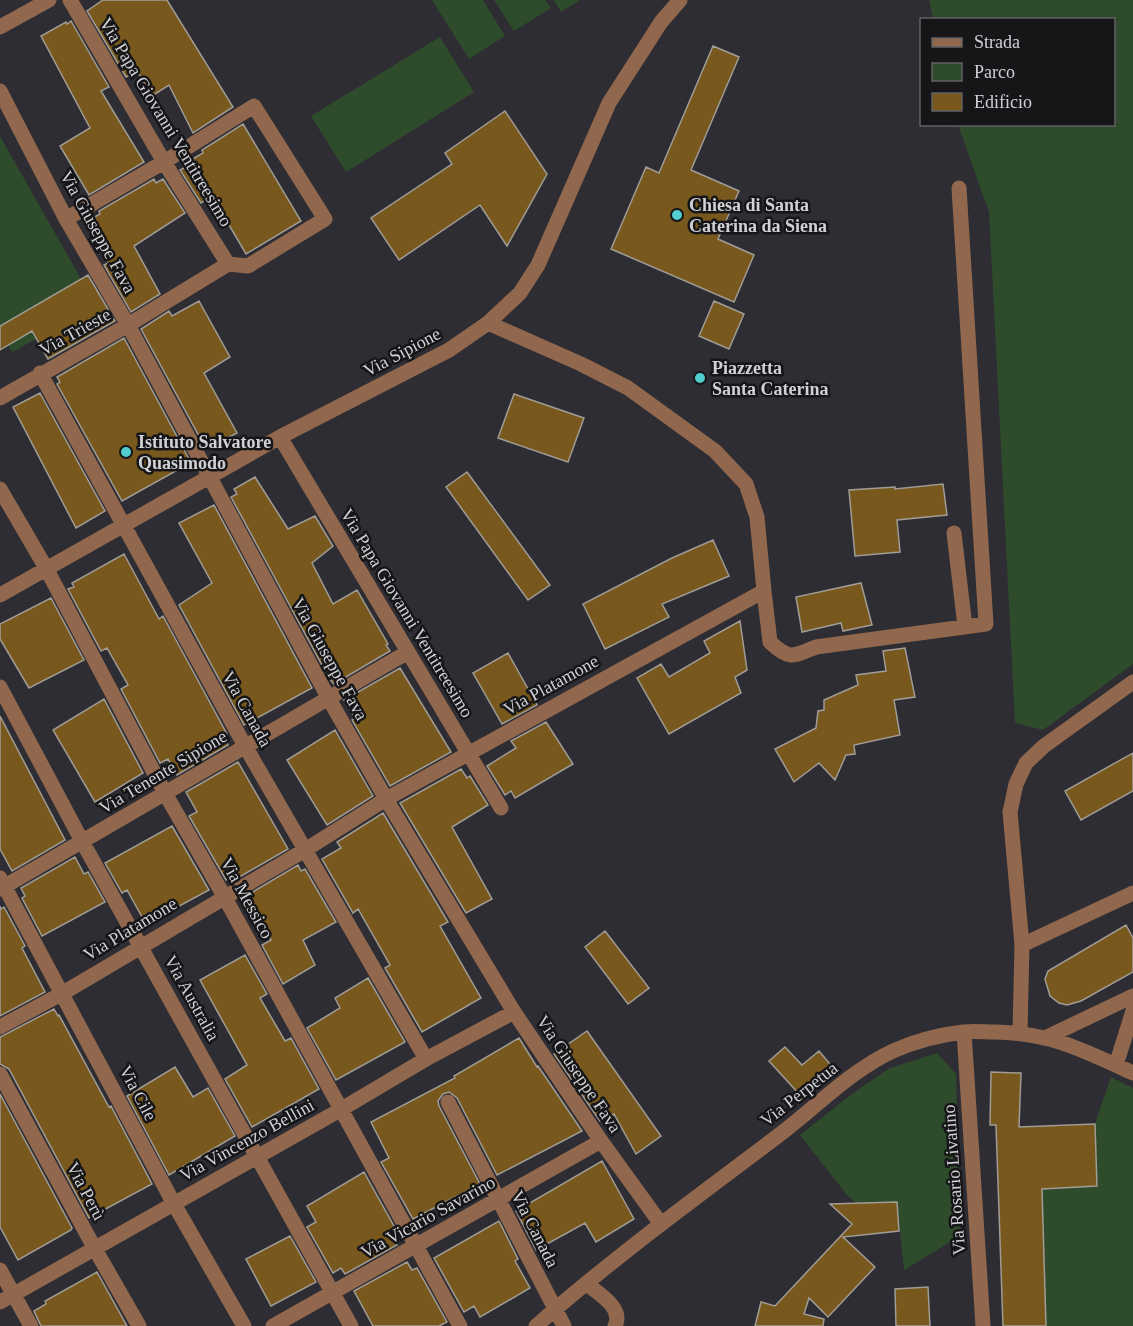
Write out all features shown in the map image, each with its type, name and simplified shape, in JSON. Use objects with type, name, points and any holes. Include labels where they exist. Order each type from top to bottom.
[{"type":"street","points":[[0,27],[49,0]]},
{"type":"street","name":"Via Papa Giovanni Ventitreesimo","points":[[70,0],[164,162],[228,264]]},
{"type":"street","name":"Via Sipione","points":[[0,595],[280,437],[449,350],[488,323],[520,293],[538,265],[609,103],[661,22],[680,0]]},
{"type":"street","name":"Via Giuseppe Fava","points":[[0,91],[66,219],[128,326],[329,699],[386,799],[514,1012],[601,1141],[661,1224]]},
{"type":"street","name":"Via Trieste","points":[[0,398],[128,326],[228,264],[248,266],[325,219],[254,106],[164,162]]},
{"type":"street","points":[[66,219],[164,162]]},
{"type":"street","points":[[488,323],[628,387],[715,451],[746,484],[757,517],[770,642],[781,653],[795,656],[816,647],[986,624],[959,188]]},
{"type":"street","name":"Via Canada","points":[[40,374],[245,746],[426,1059]]},
{"type":"street","name":"Via Papa Giovanni Ventitreesimo","points":[[280,437],[501,808]]},
{"type":"street","name":"Via Messico","points":[[0,489],[46,568],[166,795],[224,896],[460,1326]]},
{"type":"street","points":[[954,533],[965,627]]},
{"type":"street","name":"Via Platamone","points":[[0,1027],[63,993],[305,850],[386,799],[764,591]]},
{"type":"street","name":"Via Tenente Sipione","points":[[2,885],[83,843],[408,652]]},
{"type":"street","points":[[1020,1033],[1022,945],[1010,812],[1016,784],[1026,763],[1044,746],[1133,682]]},
{"type":"street","name":"Via Australia","points":[[0,687],[83,843],[351,1326]]},
{"type":"street","name":"Via Cile","points":[[2,885],[63,993],[174,1204],[244,1326]]},
{"type":"street","points":[[1022,945],[1133,893]]},
{"type":"street","points":[[1047,1037],[1133,996]]},
{"type":"street","points":[[1116,1065],[1133,1011]]},
{"type":"street","name":"Via Vincenzo Bellini","points":[[7,1298],[257,1158],[426,1059],[514,1012]]},
{"type":"street","name":"Via Perpetua","points":[[536,1326],[661,1224],[806,1115],[857,1073],[892,1052],[924,1039],[964,1032],[1020,1033],[1047,1037],[1083,1049],[1133,1072]]},
{"type":"street","name":"Via Rosario Livatino","points":[[964,1032],[983,1326]]},
{"type":"street","name":"Via Perù","points":[[0,1074],[139,1326]]},
{"type":"street","name":"Via Canada","points":[[448,1102],[564,1326]]},
{"type":"street","name":"Via Vicario Savarino","points":[[273,1326],[601,1141]]},
{"type":"street","points":[[0,1270],[7,1298],[31,1326]]},
{"type":"street","points":[[587,1284],[615,1308],[617,1321],[615,1326]]},
{"type":"green space","points":[[432,0],[483,0],[505,36],[469,59]]},
{"type":"green space","points":[[494,0],[545,0],[551,8],[514,31]]},
{"type":"green space","points":[[554,0],[580,0],[561,12]]},
{"type":"green space","points":[[929,0],[1133,0],[1133,664],[1043,730],[1015,723],[989,212],[958,126],[1115,126],[1115,18],[933,18]]},
{"type":"green space","points":[[440,37],[474,92],[346,172],[311,116]]},
{"type":"green space","points":[[0,136],[81,279],[22,313],[36,339],[12,352],[0,331]]},
{"type":"green space","points":[[937,1053],[956,1074],[960,1236],[904,1270],[897,1202],[880,1202],[861,1208],[847,1195],[800,1135],[856,1091],[890,1068]]},
{"type":"green space","points":[[1111,1077],[1133,1088],[1133,1326],[1046,1326],[1042,1189],[1097,1186],[1095,1124]]},
{"type":"building","points":[[103,0],[167,0],[233,107],[193,133],[169,85],[152,96],[137,71],[126,77],[87,11]]},
{"type":"building","points":[[71,21],[109,87],[101,91],[144,162],[89,195],[60,146],[90,128],[41,36]]},
{"type":"building","name":"Chiesa di Santa Caterina da Siena","points":[[713,46],[739,57],[691,170],[739,191],[718,239],[754,255],[734,302],[611,249],[646,167],[659,173]]},
{"type":"building","points":[[505,111],[547,174],[507,246],[480,205],[399,260],[371,218],[452,164],[445,153]]},
{"type":"building","points":[[243,124],[301,221],[246,254],[212,196],[201,203],[180,170],[193,163],[191,160],[203,153],[202,150]]},
{"type":"building","points":[[154,179],[156,183],[163,179],[185,213],[134,246],[160,294],[131,312],[104,265],[108,263],[86,222],[100,214],[99,211]]},
{"type":"building","points":[[88,275],[115,321],[48,359],[32,331],[0,350],[0,326]]},
{"type":"building","points":[[199,301],[230,357],[204,373],[237,433],[206,449],[141,329],[169,311],[172,316]]},
{"type":"building","points":[[714,301],[744,314],[729,349],[699,336]]},
{"type":"building","points":[[124,338],[189,459],[181,463],[183,467],[122,501],[57,384],[60,382],[57,377]]},
{"type":"building","points":[[40,393],[105,511],[76,528],[13,407]]},
{"type":"building","points":[[514,394],[584,418],[568,462],[498,438]]},
{"type":"building","points":[[467,472],[550,585],[528,600],[446,487]]},
{"type":"building","points":[[255,477],[288,529],[315,516],[333,546],[312,563],[333,604],[357,590],[388,644],[386,645],[390,651],[334,684],[231,497],[237,494],[234,489]]},
{"type":"building","points":[[943,484],[947,515],[897,520],[900,552],[855,556],[849,490],[895,487],[895,489]]},
{"type":"building","points":[[214,505],[312,688],[244,725],[179,605],[212,583],[179,523]]},
{"type":"building","points":[[713,540],[729,576],[662,604],[669,617],[605,649],[583,604],[672,558]]},
{"type":"building","points":[[124,554],[159,619],[163,616],[227,734],[224,736],[228,745],[177,775],[168,759],[160,763],[121,689],[128,685],[107,648],[101,651],[68,589],[74,587],[72,583]]},
{"type":"building","points":[[861,583],[872,625],[843,631],[841,623],[802,632],[796,597]]},
{"type":"building","points":[[51,598],[84,660],[29,688],[0,639],[0,624]]},
{"type":"building","points":[[740,621],[747,670],[735,677],[741,693],[669,734],[637,678],[661,664],[669,677],[710,653],[704,641]]},
{"type":"building","points":[[905,648],[915,697],[894,700],[900,735],[854,745],[855,754],[846,755],[835,780],[819,763],[794,782],[775,749],[816,728],[818,711],[824,710],[824,700],[858,685],[856,675],[886,671],[883,651]]},
{"type":"building","points":[[508,653],[537,705],[502,724],[473,673]]},
{"type":"building","points":[[400,668],[451,752],[390,786],[352,720],[355,718],[344,700]]},
{"type":"building","points":[[104,699],[143,773],[95,802],[53,730]]},
{"type":"building","points":[[0,716],[65,840],[12,871],[0,849]]},
{"type":"building","points":[[546,722],[573,764],[515,798],[511,791],[505,795],[487,766],[516,748],[511,741]]},
{"type":"building","points":[[335,730],[373,796],[327,825],[287,760]]},
{"type":"building","points":[[1133,753],[1133,791],[1081,820],[1065,791]]},
{"type":"building","points":[[238,762],[288,849],[236,879],[234,876],[226,880],[189,816],[197,812],[186,792]]},
{"type":"building","points":[[461,769],[467,778],[470,776],[488,805],[452,827],[492,899],[466,913],[400,803]]},
{"type":"building","points":[[383,813],[448,922],[440,926],[481,998],[422,1032],[385,968],[390,965],[358,909],[353,913],[322,859],[341,848],[337,842]]},
{"type":"building","points":[[172,826],[209,890],[146,924],[127,890],[122,893],[105,863]]},
{"type":"building","points":[[75,857],[84,874],[88,872],[105,902],[42,936],[22,898],[25,896],[21,888]]},
{"type":"building","points":[[298,865],[301,871],[305,869],[336,922],[303,940],[315,965],[283,984],[262,945],[271,940],[246,896]]},
{"type":"building","points":[[0,906],[1,909],[4,907],[25,946],[22,948],[45,992],[0,1016]]},
{"type":"building","points":[[1126,925],[1133,938],[1133,972],[1081,1001],[1067,1005],[1059,1003],[1050,996],[1045,979],[1048,971]]},
{"type":"building","points":[[605,931],[649,988],[628,1004],[585,947]]},
{"type":"building","points":[[245,955],[267,994],[260,998],[285,1041],[291,1038],[319,1089],[252,1127],[225,1079],[247,1065],[200,980]]},
{"type":"building","points":[[368,978],[405,1042],[336,1080],[307,1028],[340,1008],[335,998]]},
{"type":"building","points":[[54,1009],[109,1107],[111,1106],[152,1184],[89,1218],[9,1069],[0,1064],[0,1037]]},
{"type":"building","points":[[587,1031],[661,1136],[636,1154],[614,1114],[600,1121],[554,1054]]},
{"type":"building","points":[[519,1038],[582,1131],[497,1175],[457,1098],[449,1092],[443,1094],[438,1101],[439,1106],[480,1184],[413,1219],[381,1162],[389,1158],[371,1122],[455,1078],[454,1076]]},
{"type":"building","points":[[785,1047],[802,1065],[819,1051],[835,1070],[811,1092],[807,1087],[799,1094],[769,1061]]},
{"type":"building","points":[[175,1067],[193,1097],[208,1088],[235,1136],[169,1175],[127,1096]]},
{"type":"building","points":[[991,1072],[1021,1073],[1019,1127],[1095,1124],[1097,1186],[1042,1189],[1046,1326],[1003,1326],[996,1125],[990,1125]]},
{"type":"building","points":[[0,1094],[72,1228],[18,1260],[0,1227]]},
{"type":"building","points":[[602,1161],[634,1219],[596,1242],[585,1223],[536,1250],[516,1211]]},
{"type":"building","points":[[364,1172],[395,1228],[389,1231],[397,1245],[345,1274],[341,1268],[333,1273],[307,1227],[316,1222],[307,1206]]},
{"type":"building","points":[[897,1202],[899,1231],[843,1237],[875,1267],[828,1317],[809,1298],[804,1314],[824,1319],[823,1326],[755,1326],[761,1302],[775,1306],[852,1224],[830,1204]]},
{"type":"building","points":[[499,1221],[518,1259],[515,1261],[530,1288],[480,1317],[474,1306],[464,1312],[434,1258]]},
{"type":"building","points":[[290,1236],[316,1282],[271,1306],[246,1259]]},
{"type":"building","points":[[407,1262],[412,1270],[417,1268],[447,1322],[439,1326],[373,1326],[354,1291]]},
{"type":"building","points":[[97,1272],[127,1326],[41,1326],[34,1311],[46,1304],[45,1301]]},
{"type":"building","points":[[928,1287],[930,1326],[896,1326],[895,1289]]},
{"type":"place","name":"Chiesa di Santa Caterina da Siena","points":[[677,215]]},
{"type":"place","name":"Piazzetta Santa Caterina","points":[[700,378]]},
{"type":"place","name":"Istituto Salvatore Quasimodo","points":[[126,452]]}]
